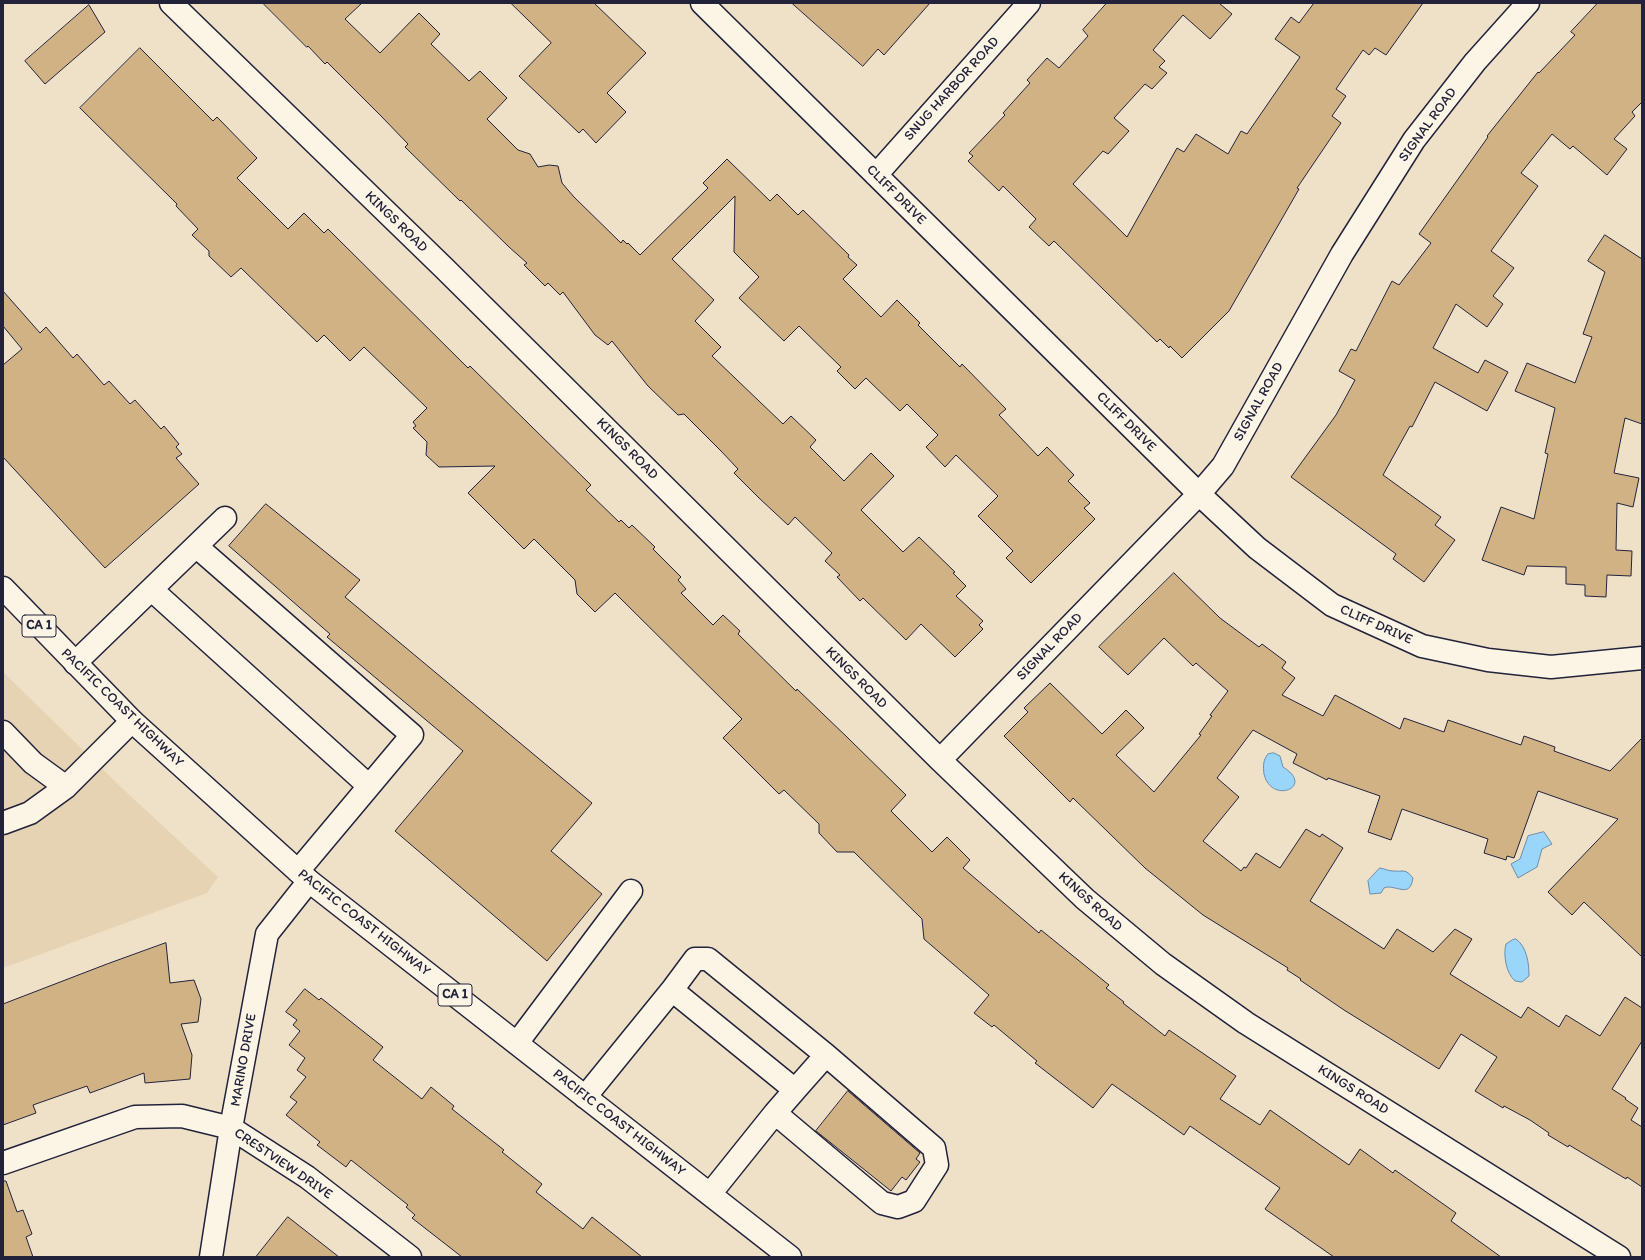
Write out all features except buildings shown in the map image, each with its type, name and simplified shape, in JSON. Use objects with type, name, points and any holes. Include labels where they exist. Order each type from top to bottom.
[{"type":"main road","name":"KINGS ROAD","points":[[171,3],[444,268],[940,760],[1085,899],[1163,964],[1246,1023],[1619,1257]]},
{"type":"main road","name":"CLIFF DRIVE","points":[[702,3],[1199,494],[1257,548],[1332,605],[1422,646],[1488,660],[1551,667],[1642,658]]},
{"type":"main road","name":"SNUG HARBOR ROAD","points":[[876,175],[1029,3]]},
{"type":"main road","name":"SIGNAL ROAD","points":[[940,760],[1199,494],[1223,466],[1342,254],[1414,140],[1475,62],[1528,3]]},
{"type":"main road","points":[[75,663],[225,518]]},
{"type":"main road","points":[[196,546],[412,735],[369,786],[303,876]]},
{"type":"main road","name":"PACIFIC COAST HIGHWAY","points":[[3,588],[132,721],[303,876],[790,1257]]},
{"type":"main road","points":[[152,590],[369,786]]},
{"type":"main road","points":[[3,822],[30,813],[66,787],[132,721]]},
{"type":"main road","points":[[3,732],[33,763],[66,787]]},
{"type":"main road","name":"MARINO DRIVE","points":[[211,1257],[231,1128],[267,934],[303,876]]},
{"type":"main road","points":[[517,1043],[631,891]]},
{"type":"main road","points":[[585,1097],[695,960],[708,959],[826,1055],[934,1148],[937,1165],[914,1201],[898,1207],[882,1203],[775,1112]]},
{"type":"main road","points":[[672,990],[795,1090]]},
{"type":"main road","points":[[710,1194],[775,1112],[826,1055]]},
{"type":"main road","name":"CRESTVIEW DRIVE","points":[[3,1163],[136,1117],[182,1116],[231,1128],[307,1177],[410,1257]]},
{"type":"shaded area","points":[[3,672],[123,789],[218,877],[207,893],[3,968]]},
{"type":"water","points":[[1274,753],[1280,756],[1283,767],[1292,774],[1295,781],[1293,786],[1288,790],[1282,791],[1275,789],[1268,783],[1264,774],[1264,761],[1268,754]]},
{"type":"water","points":[[1544,832],[1552,844],[1542,849],[1537,867],[1518,878],[1511,864],[1520,859],[1528,836]]},
{"type":"water","points":[[1380,868],[1391,871],[1404,871],[1408,873],[1413,878],[1412,884],[1404,890],[1387,887],[1384,888],[1381,893],[1370,894],[1368,881]]},
{"type":"water","points":[[1516,939],[1523,946],[1529,966],[1529,976],[1522,982],[1515,981],[1512,978],[1507,969],[1505,958],[1506,944]]}]
